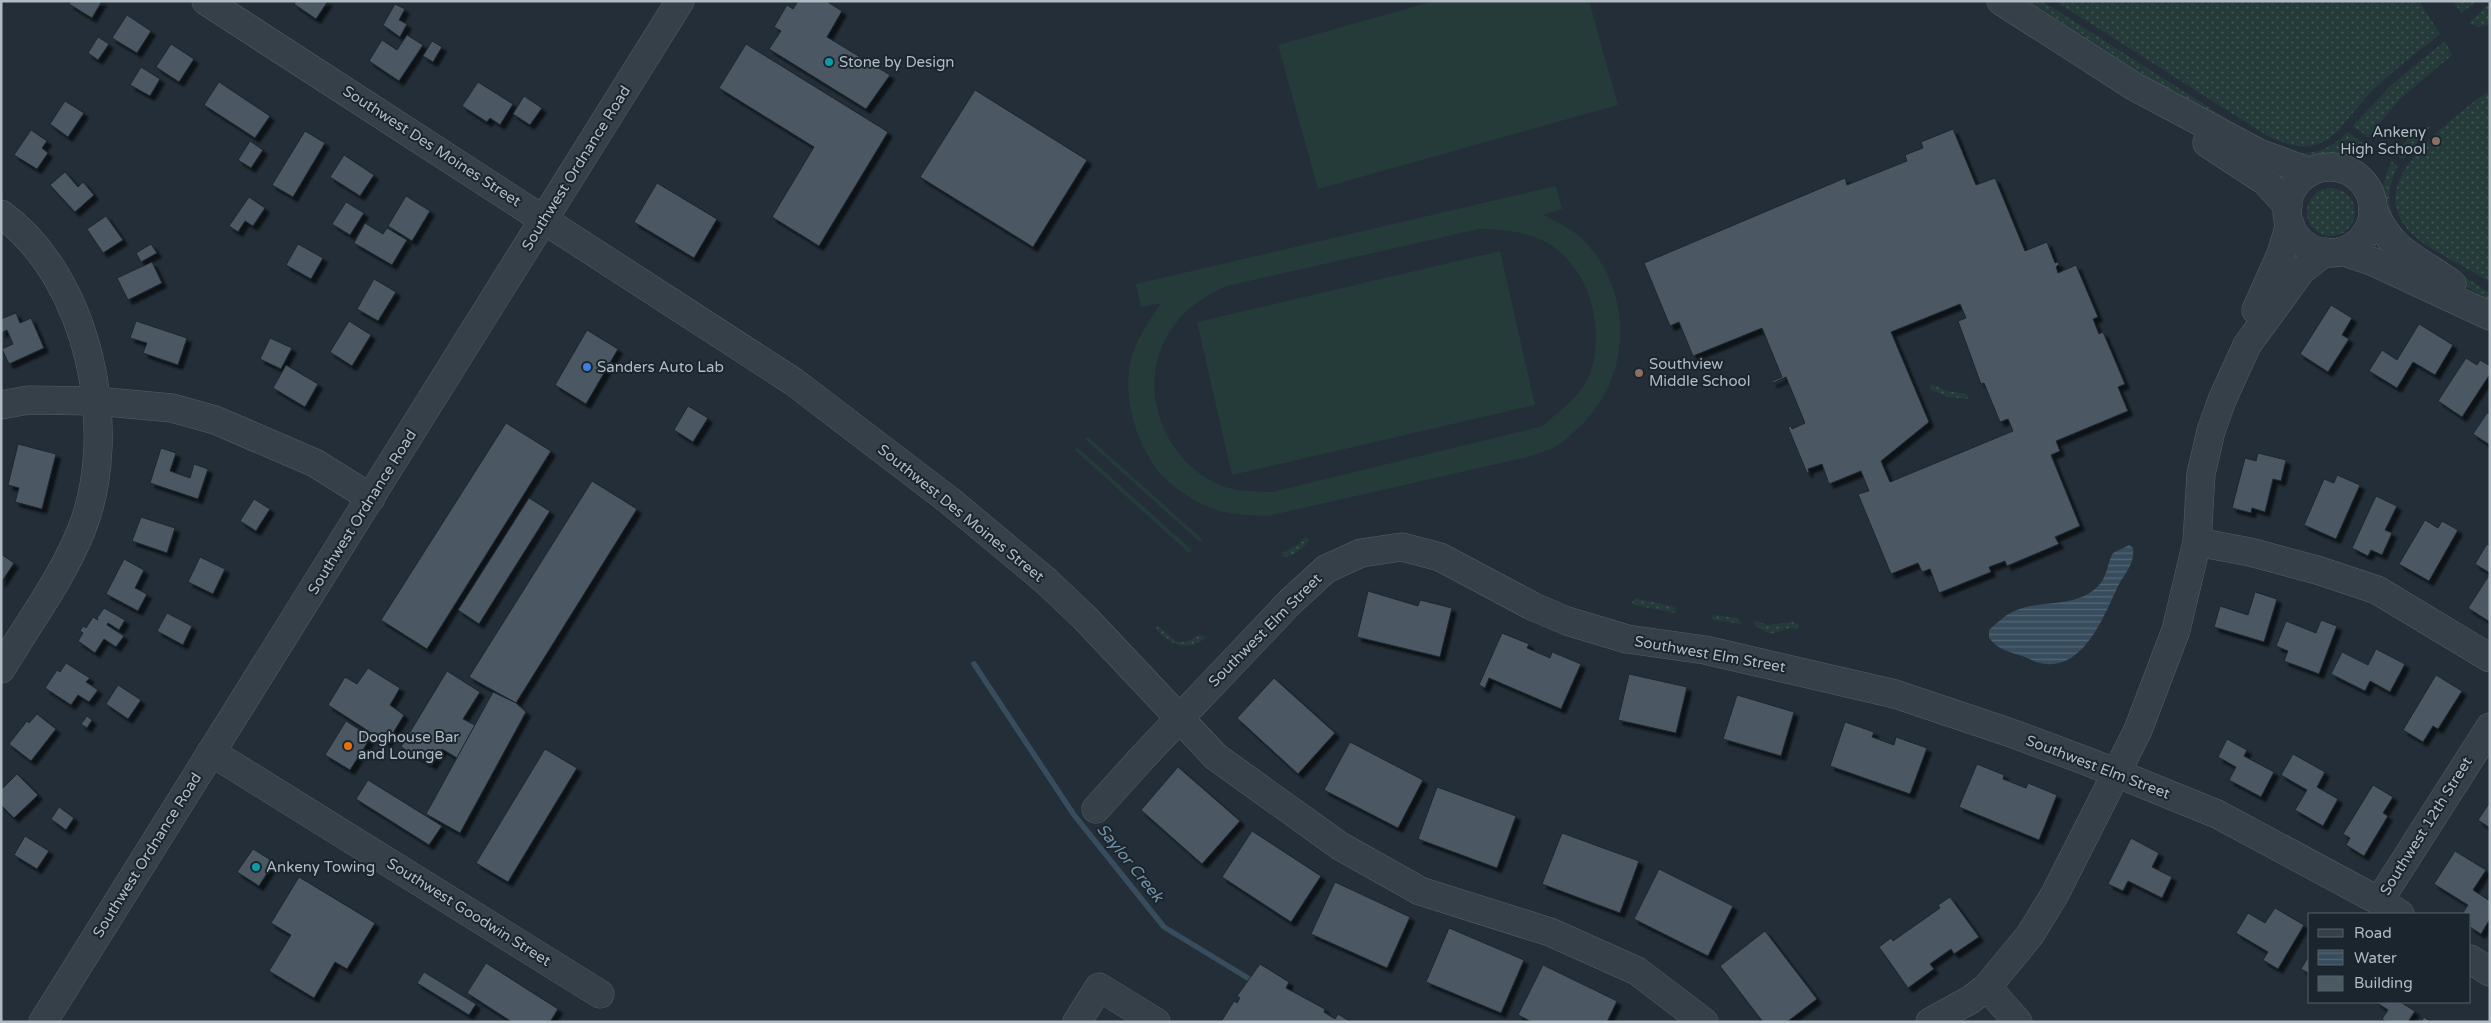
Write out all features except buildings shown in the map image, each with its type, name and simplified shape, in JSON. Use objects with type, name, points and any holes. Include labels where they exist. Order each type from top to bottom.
[{"type":"street","name":"Southwest Des Moines Street","points":[[206,1],[794,382],[950,501],[1046,581],[1085,618],[1216,757],[1340,846],[1420,891],[1550,932],[1637,970],[1704,1022]]},
{"type":"street","name":"Southwest Ordnance Road","points":[[43,1022],[680,1]]},
{"type":"street","points":[[2001,1],[2135,87],[2259,153],[2310,172]]},
{"type":"street","points":[[2135,87],[2176,123],[2265,181],[2289,215],[2303,243],[2313,249],[2374,262],[2490,316]]},
{"type":"street","points":[[1930,1022],[1970,1000],[1987,987],[2030,935],[2055,894],[2138,730],[2176,630],[2197,542],[2201,474],[2211,431],[2222,400],[2247,345],[2257,307],[2281,254],[2289,215],[2291,193],[2299,180],[2310,172],[2333,166],[2346,169],[2357,176],[2366,185],[2384,233],[2393,243],[2490,311]]},
{"type":"street","points":[[2247,345],[2301,270],[2333,252],[2354,245],[2365,236],[2371,223],[2374,209]]},
{"type":"street","points":[[1,214],[29,239],[61,283],[83,332],[96,401],[99,441],[93,489],[81,531],[63,567],[1,669]]},
{"type":"street","points":[[1,405],[28,400],[96,401],[172,408],[215,420],[315,464],[370,498]]},
{"type":"street","points":[[2197,542],[2269,557],[2377,590],[2490,658]]},
{"type":"street","name":"Southwest Elm Street","points":[[1096,809],[1290,602],[1326,569],[1361,553],[1402,547],[1440,557],[1534,607],[1567,621],[1627,639],[1705,650],[1895,694],[2011,733],[2217,814],[2390,907]]},
{"type":"street","name":"Southwest 12th Street","points":[[2390,907],[2490,727]]},
{"type":"street","name":"Southwest Goodwin Street","points":[[211,752],[600,994]]},
{"type":"street","points":[[2471,960],[2490,972]]},
{"type":"street","points":[[1077,1022],[1098,986],[1156,1022]]},
{"type":"street","points":[[1987,987],[2018,1022]]},
{"type":"green space","points":[[1434,1],[1589,1],[1618,105],[1318,189],[1278,45]]},
{"type":"green space","points":[[2029,1],[2042,1],[2260,140],[2255,146]]},
{"type":"green space","points":[[2055,1],[2419,1],[2440,34],[2375,88],[2330,138],[2318,144],[2305,146],[2287,144],[2266,135]]},
{"type":"green space","points":[[2453,1],[2478,1],[2461,13]]},
{"type":"green space","points":[[2490,3],[2490,24],[2479,27],[2469,23]]},
{"type":"green space","points":[[2445,41],[2452,55],[2399,100],[2368,137],[2353,126],[2391,85]]},
{"type":"green space","points":[[2490,91],[2490,282],[2436,251],[2409,231],[2399,216],[2396,200],[2398,185],[2404,170],[2414,156],[2450,121],[2474,101]]},
{"type":"green space","points":[[2432,126],[2403,159],[2395,154],[2413,132]]},
{"type":"green space","points":[[2348,132],[2363,143],[2348,156],[2329,160],[2303,161],[2290,152],[2307,153],[2322,150],[2335,143]]},
{"type":"green space","points":[[2391,161],[2398,166],[2394,173],[2389,195],[2396,225],[2383,204],[2383,185]]},
{"type":"green space","points":[[1556,186],[1562,209],[1543,215],[1578,235],[1600,260],[1612,285],[1619,310],[1620,337],[1617,363],[1608,388],[1594,411],[1562,443],[1532,456],[1268,516],[1235,514],[1211,508],[1179,490],[1158,471],[1143,445],[1132,417],[1128,386],[1129,371],[1132,356],[1138,342],[1161,303],[1141,307],[1136,284]],"holes":[[[1479,229],[1524,234],[1539,239],[1556,249],[1570,262],[1590,297],[1596,338],[1589,376],[1575,397],[1543,426],[1272,492],[1243,491],[1215,483],[1195,470],[1179,453],[1166,434],[1158,412],[1155,390],[1156,367],[1163,345],[1180,318],[1198,302],[1212,293],[1227,286]]]},
{"type":"green space","points":[[2326,188],[2336,188],[2345,192],[2351,198],[2354,203],[2354,221],[2345,232],[2336,236],[2326,236],[2317,232],[2311,226],[2307,217],[2307,207],[2311,198],[2317,192]]},
{"type":"green space","points":[[2415,245],[2490,293],[2490,302],[2463,284]]},
{"type":"green space","points":[[1500,251],[1535,405],[1232,475],[1197,322]]},
{"type":"green space","points":[[1931,384],[1947,391],[1966,394],[1968,399],[1948,397],[1929,389]]},
{"type":"green space","points":[[1088,437],[1202,539],[1200,542],[1085,439]]},
{"type":"green space","points":[[1077,447],[1192,550],[1189,553],[1075,450]]},
{"type":"green space","points":[[1305,537],[1309,540],[1301,549],[1290,556],[1282,557],[1283,553],[1300,543]]},
{"type":"green space","points":[[1635,598],[1675,607],[1676,613],[1634,605],[1632,602]]},
{"type":"green space","points":[[1715,615],[1737,618],[1742,624],[1713,620],[1711,617]]},
{"type":"green space","points":[[1757,621],[1768,625],[1794,622],[1799,625],[1796,629],[1790,628],[1770,634],[1756,626],[1754,623]]},
{"type":"green space","points":[[1156,626],[1179,642],[1190,640],[1200,635],[1207,637],[1192,645],[1180,646],[1169,641],[1157,631]]},
{"type":"water","points":[[2129,545],[2133,548],[2131,564],[2099,626],[2080,651],[2068,659],[2055,664],[2038,663],[2001,648],[1989,638],[1989,630],[2013,611],[2071,600],[2091,592],[2103,580],[2113,553]]},
{"type":"waterway","name":"Saylor Creek","points":[[974,664],[1074,815],[1164,927],[1256,983]]},
{"type":"place","name":"Stone by Design","points":[[829,62]]},
{"type":"place","name":"Ankeny High School","points":[[2436,141]]},
{"type":"place","name":"Sanders Auto Lab","points":[[587,367]]},
{"type":"place","name":"Southview Middle School","points":[[1639,373]]},
{"type":"place","name":"Doghouse Bar and Lounge","points":[[348,746]]},
{"type":"place","name":"Ankeny Towing","points":[[256,867]]}]
